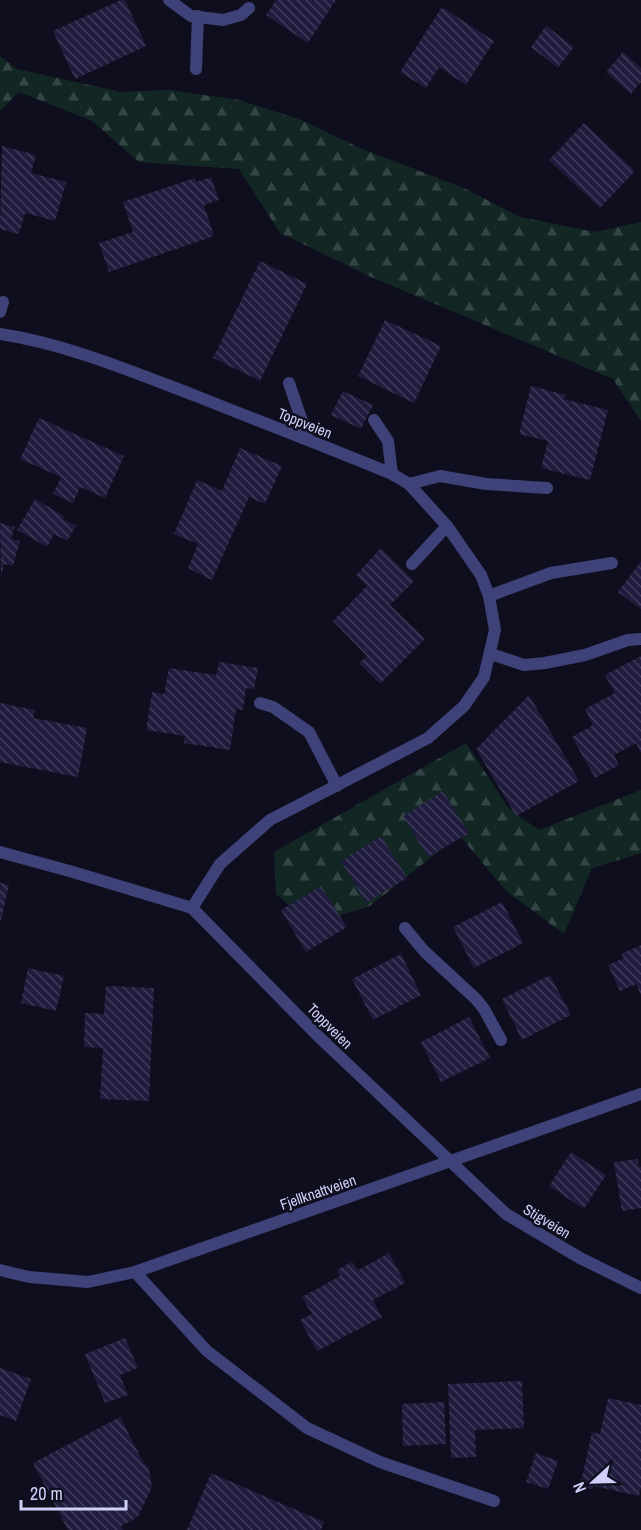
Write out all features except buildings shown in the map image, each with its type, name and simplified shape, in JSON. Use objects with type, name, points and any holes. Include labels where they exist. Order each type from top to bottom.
[{"type":"street","points":[[169,0],[191,16],[223,20],[241,15],[249,8]]},
{"type":"street","points":[[196,69],[198,16]]},
{"type":"street","name":"Toppveien","points":[[0,334],[17,336],[78,353],[149,378],[308,439],[409,483],[447,526],[481,575],[489,596],[495,630],[491,654],[484,677],[464,706],[428,738],[270,820],[220,864],[192,908]]},
{"type":"street","points":[[289,383],[308,439]]},
{"type":"street","points":[[374,420],[388,441],[392,474]]},
{"type":"street","points":[[409,483],[440,476],[486,484],[547,488]]},
{"type":"street","points":[[412,564],[447,526]]},
{"type":"street","points":[[489,596],[551,573],[612,563]]},
{"type":"street","points":[[491,654],[524,664],[545,663],[585,655],[628,640],[641,639]]},
{"type":"street","points":[[260,703],[273,707],[309,732],[336,786]]},
{"type":"street","name":"Toppveien","points":[[0,852],[192,908],[319,1037],[449,1162]]},
{"type":"street","points":[[405,928],[424,951],[476,999],[501,1040]]},
{"type":"street","name":"Fjellknattveien","points":[[0,1270],[29,1276],[88,1282],[135,1272],[641,1094]]},
{"type":"street","name":"Stigveien","points":[[449,1162],[506,1214],[580,1258],[641,1288]]},
{"type":"street","points":[[135,1272],[207,1351],[307,1428],[380,1462],[494,1502]]},
{"type":"green space","points":[[0,56],[17,69],[121,92],[169,90],[239,100],[301,120],[360,148],[466,189],[520,217],[595,232],[641,222],[641,421],[613,379],[371,277],[280,233],[239,169],[139,162],[92,121],[19,92],[0,111]]},
{"type":"green space","points":[[466,743],[509,809],[539,830],[641,790],[641,853],[592,868],[564,934],[507,892],[459,835],[370,906],[311,924],[276,894],[274,852]]}]
